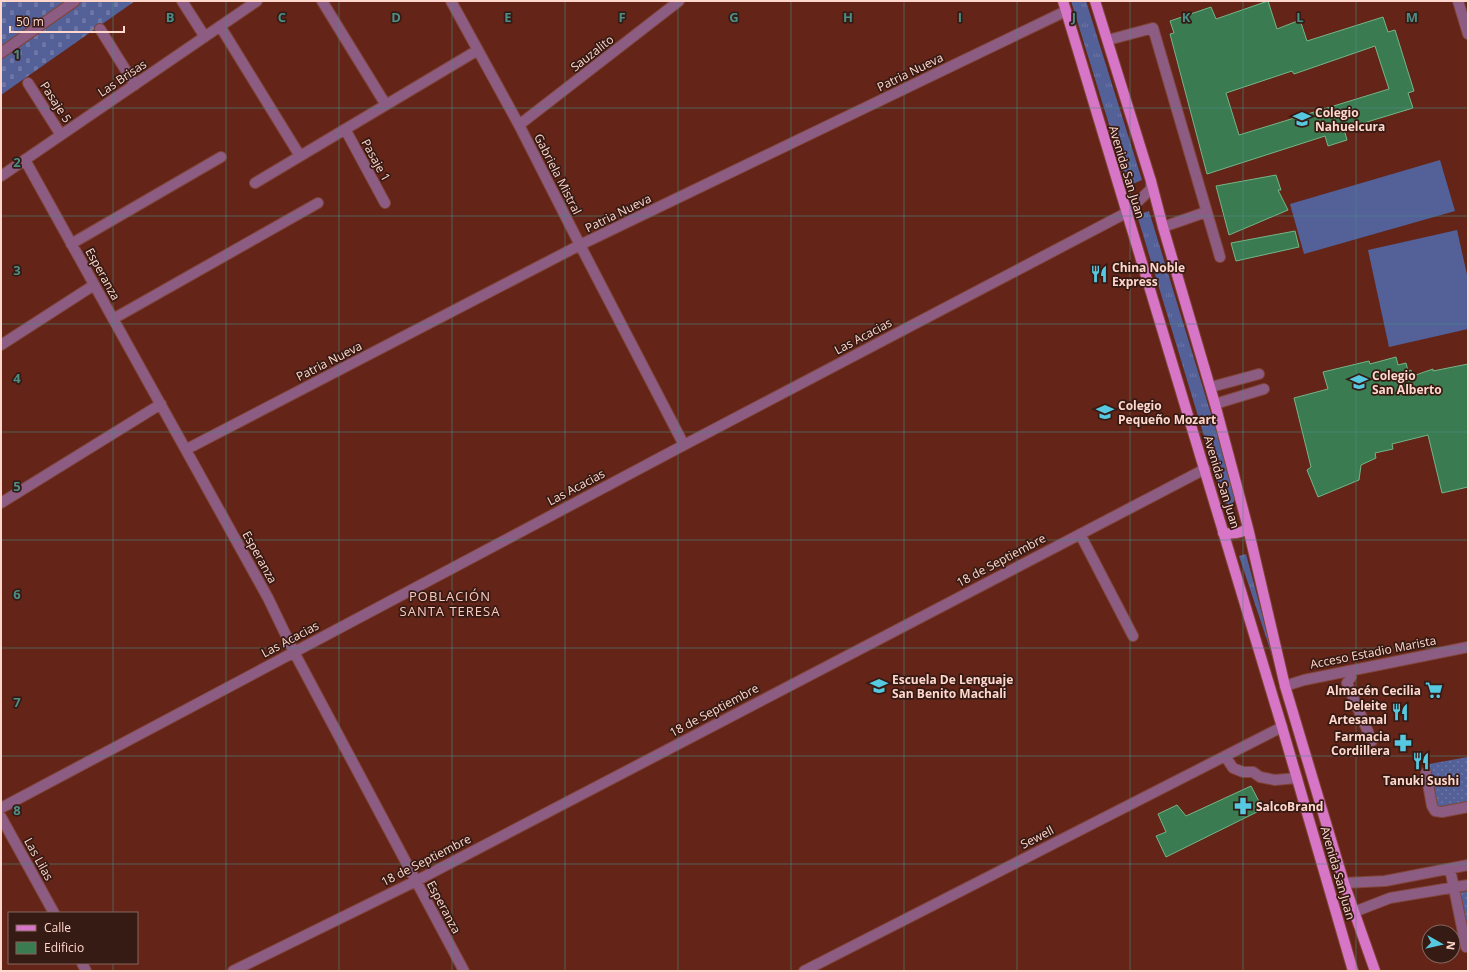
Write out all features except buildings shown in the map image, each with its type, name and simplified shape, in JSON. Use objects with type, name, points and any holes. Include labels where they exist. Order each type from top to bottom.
[{"type":"main road","name":"Avenida San Juan","points":[[1095,1],[1151,180],[1163,226],[1216,404],[1248,528],[1285,686],[1344,883],[1375,971]]},
{"type":"main road","name":"Avenida San Juan","points":[[1064,6],[1224,533],[1353,971]]},
{"type":"main road","points":[[1224,533],[1236,534],[1248,528]]},
{"type":"street","points":[[1,53],[75,1]]},
{"type":"street","points":[[182,1],[205,36]]},
{"type":"street","name":"Las Brisas","points":[[1,176],[257,1]]},
{"type":"street","points":[[322,1],[386,105]]},
{"type":"street","name":"Gabriela Mistral","points":[[451,1],[519,125],[684,445]]},
{"type":"street","name":"Sauzalito","points":[[519,125],[679,1]]},
{"type":"street","points":[[1458,1],[1465,14],[1468,34]]},
{"type":"street","name":"Patria Nueva","points":[[186,449],[580,245],[1064,6]]},
{"type":"street","points":[[220,26],[300,156]]},
{"type":"street","points":[[100,28],[135,85]]},
{"type":"street","points":[[1108,40],[1153,28],[1220,257]]},
{"type":"street","points":[[255,183],[478,50]]},
{"type":"street","name":"Pasaje 5","points":[[28,83],[61,135]]},
{"type":"street","name":"Pasaje 1","points":[[345,129],[385,203]]},
{"type":"street","points":[[71,244],[221,157]]},
{"type":"street","name":"Esperanza","points":[[25,160],[162,404],[268,598],[294,652],[464,971]]},
{"type":"street","name":"Las Acacias","points":[[1,808],[684,445],[1126,213],[1151,189],[1151,180]]},
{"type":"street","points":[[113,319],[318,203]]},
{"type":"street","points":[[1163,226],[1206,212]]},
{"type":"street","points":[[1,345],[94,285]]},
{"type":"street","points":[[1210,387],[1259,374]]},
{"type":"street","points":[[1216,404],[1264,389]]},
{"type":"street","points":[[1,503],[162,404]]},
{"type":"street","name":"18 de Septiembre","points":[[234,971],[416,881],[1204,470]]},
{"type":"street","points":[[1080,534],[1133,636]]},
{"type":"street","name":"Acceso Estadio Marista","points":[[1285,686],[1304,680],[1468,647]]},
{"type":"street","points":[[1347,671],[1351,677],[1347,683],[1372,741]]},
{"type":"street","name":"Sewell","points":[[804,971],[1282,727]]},
{"type":"street","points":[[1225,756],[1233,768],[1243,772],[1253,772],[1260,777],[1275,780],[1297,778]]},
{"type":"street","points":[[1426,772],[1432,806],[1435,811],[1442,812],[1468,807]]},
{"type":"street","name":"Las Lilas","points":[[1,818],[53,912]]},
{"type":"street","points":[[1344,883],[1385,881],[1468,865]]},
{"type":"street","points":[[1450,869],[1466,947]]},
{"type":"street","points":[[1354,912],[1390,898],[1468,885]]},
{"type":"green space","points":[[1,1],[135,1],[1,95]]},
{"type":"green space","points":[[1071,1],[1086,1],[1142,180],[1128,186]]},
{"type":"green space","points":[[1440,160],[1455,211],[1304,254],[1290,204]]},
{"type":"green space","points":[[1149,211],[1236,496],[1233,504],[1229,505],[1224,502],[1137,215]]},
{"type":"green space","points":[[1457,230],[1468,279],[1468,329],[1389,347],[1368,250]]},
{"type":"green space","points":[[1246,554],[1277,670],[1239,556]]},
{"type":"green space","points":[[1468,757],[1468,805],[1443,810],[1434,804],[1429,764]]},
{"type":"green space","points":[[1468,891],[1468,931],[1465,931],[1458,893]]},
{"type":"place","name":"Colegio Nahuelcura","points":[[1302,119]]},
{"type":"place","name":"China Noble Express","points":[[1099,274]]},
{"type":"place","name":"Colegio San Alberto","points":[[1359,382]]},
{"type":"place","name":"Colegio Pequeño Mozart","points":[[1105,412]]},
{"type":"place","name":"Escuela De Lenguaje San Benito Machali","points":[[879,686]]},
{"type":"place","name":"Almacén Cecilia","points":[[1434,690]]},
{"type":"place","name":"Deleite Artesanal","points":[[1400,712]]},
{"type":"place","name":"Farmacia Cordillera","points":[[1403,743]]},
{"type":"place","name":"Tanuki Sushi","points":[[1421,761]]},
{"type":"place","name":"SalcoBrand","points":[[1243,806]]},
{"type":"district","name":"POBLACIÓN SANTA TERESA","points":[[450,604]]}]
